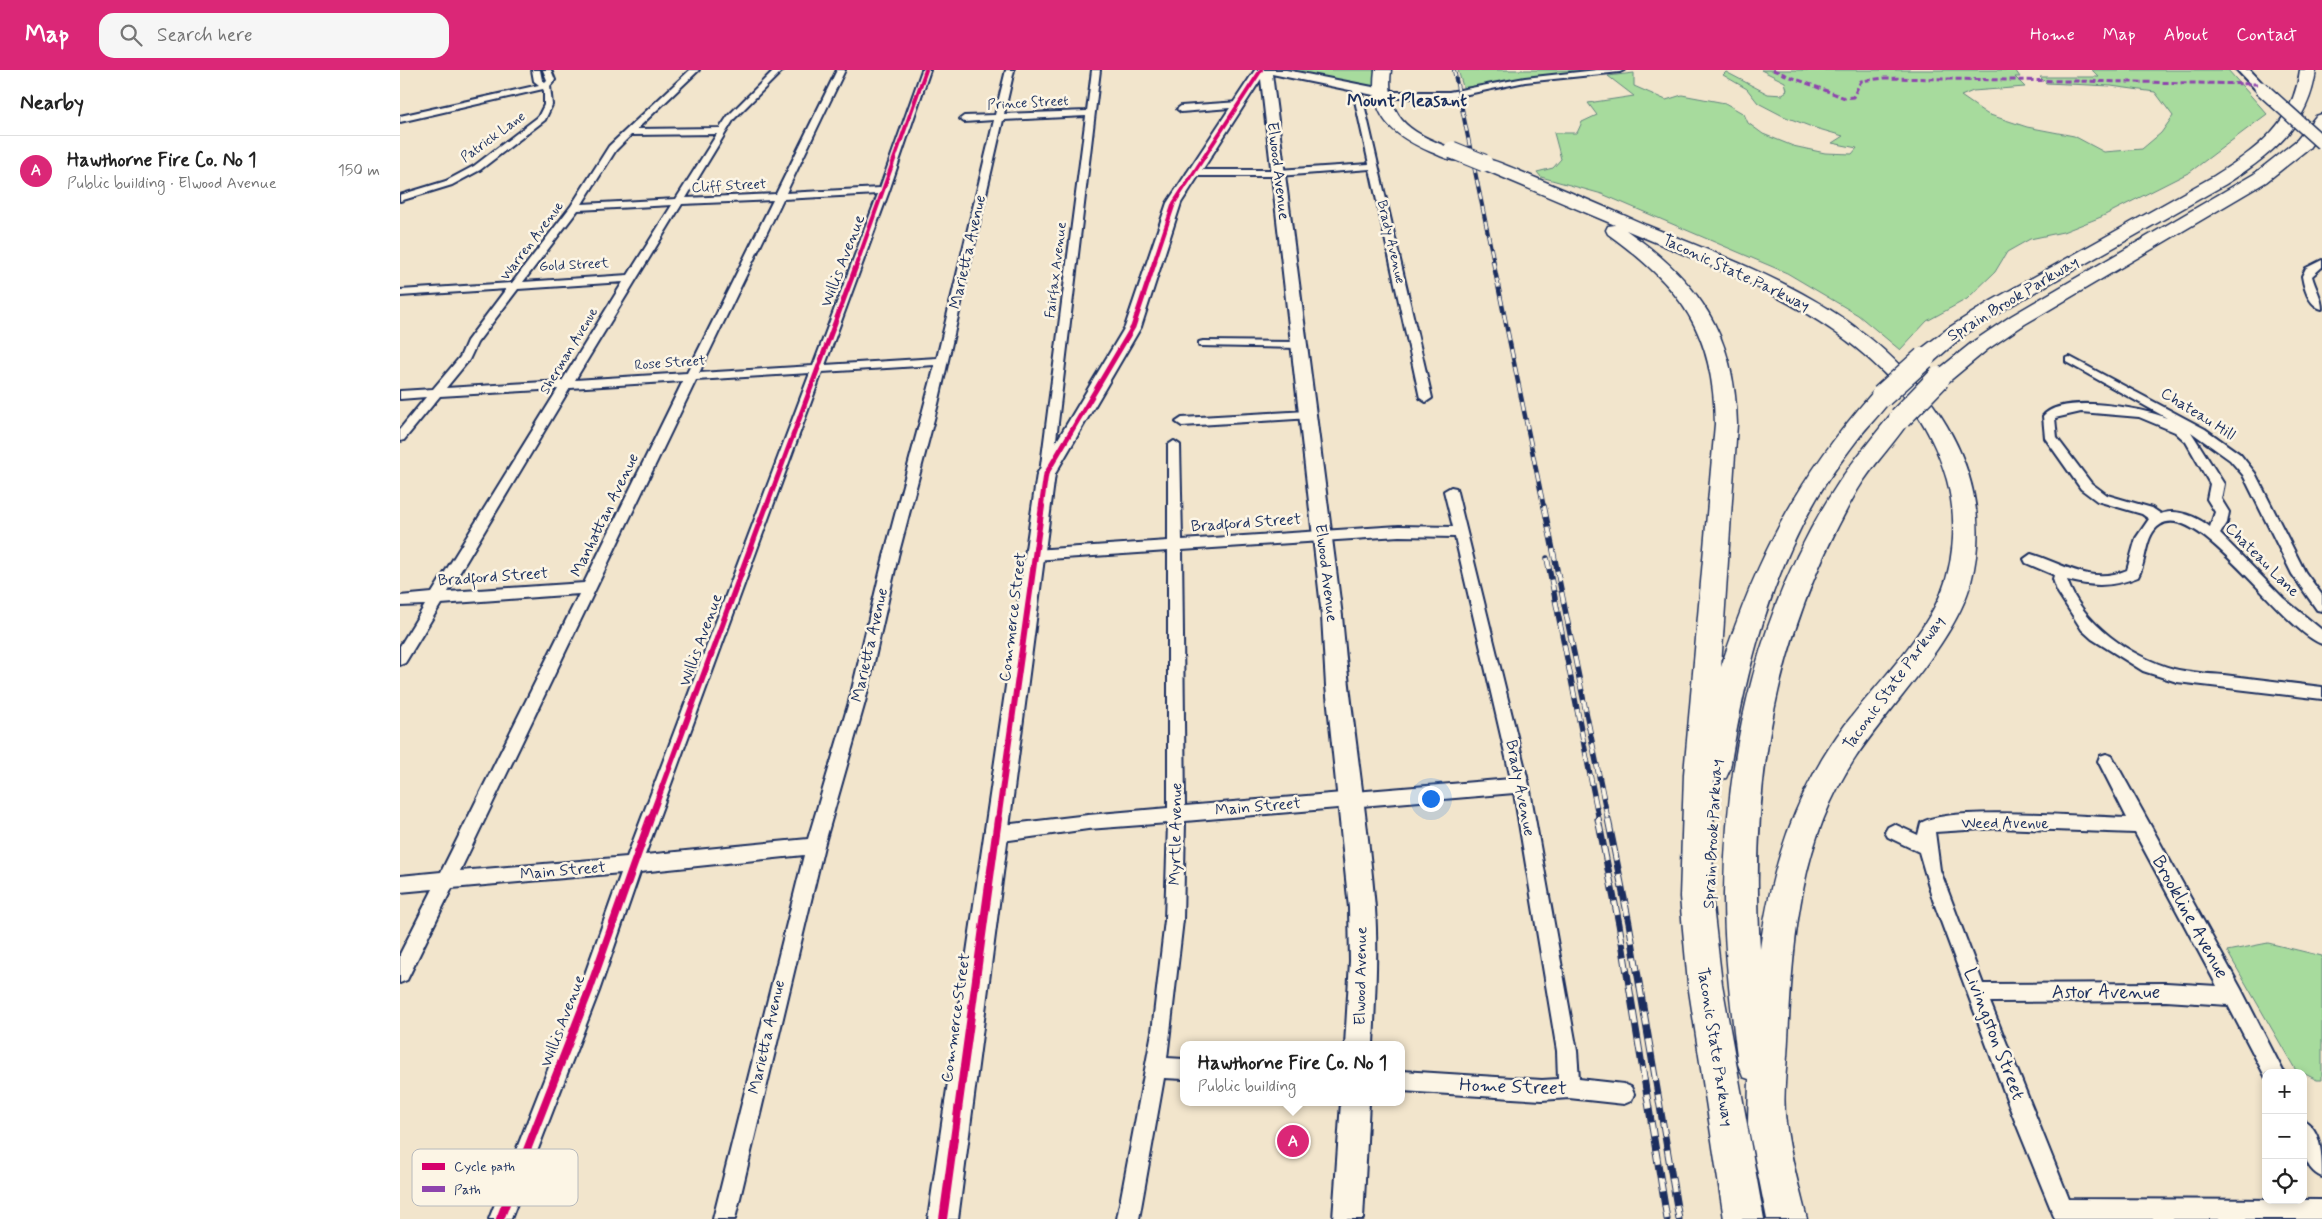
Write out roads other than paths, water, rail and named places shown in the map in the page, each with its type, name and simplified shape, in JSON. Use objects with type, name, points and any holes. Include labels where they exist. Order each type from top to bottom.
[{"type":"highway","points":[[1383,70],[1387,93]]},
{"type":"highway","points":[[1387,93],[1395,70]]},
{"type":"highway","name":"Sprain Brook Parkway","points":[[1766,1120],[1750,1009],[1742,902],[1745,806],[1756,720],[1775,646],[1811,552],[1891,407],[1924,358],[1962,328],[1998,304],[2220,180],[2248,161],[2270,143],[2287,125],[2301,103],[2306,73]]},
{"type":"highway","name":"Taconic State Parkway","points":[[1387,93],[1410,125],[1453,153],[1758,279],[1823,314],[1869,348],[1909,387],[1935,424],[1949,449],[1959,476],[1966,516],[1966,543],[1962,568],[1953,597],[1928,640],[1835,762],[1814,802],[1798,843],[1785,891],[1777,942],[1766,1120],[1787,1219]]},
{"type":"highway","name":"Sprain Brook Parkway","points":[[1720,1084],[1709,957],[1709,851],[1716,759],[1732,681],[1754,611],[1788,527],[1833,455],[1891,407],[1939,378],[2013,322],[2245,188],[2312,144],[2322,119]]},
{"type":"highway","points":[[2312,144],[2322,135]]},
{"type":"highway","name":"Taconic State Parkway","points":[[1484,166],[1584,212],[1617,232],[1648,255],[1675,281],[1696,308],[1712,337],[1723,370],[1726,418],[1705,685],[1696,863],[1700,954],[1720,1084],[1744,1219]]},
{"type":"street","points":[[536,70],[538,81],[546,86]]},
{"type":"street","name":"Patrick Lane","points":[[400,119],[546,86],[551,80],[547,70]]},
{"type":"street","name":"Warren Avenue","points":[[400,437],[465,358],[478,333],[518,284],[575,207],[612,148],[695,70]]},
{"type":"street","name":"Sherman Avenue","points":[[400,659],[722,131],[731,118],[779,70]]},
{"type":"street","name":"Manhattan Avenue","points":[[400,974],[781,197],[841,70]]},
{"type":"street","name":"Willis Avenue","points":[[527,1149],[589,991],[633,865],[884,191],[926,70]]},
{"type":"street","name":"Marietta Avenue","points":[[724,1219],[777,995],[815,846],[857,702],[891,556],[942,361],[1010,70]]},
{"type":"street","name":"Fairfax Avenue","points":[[1046,474],[1096,70]]},
{"type":"street","name":"Commerce Street","points":[[943,1219],[1046,474],[1133,327],[1174,203],[1192,173],[1262,70],[1266,72],[1269,104]]},
{"type":"street","points":[[1268,70],[1387,93],[1438,96],[1525,80],[1620,70]]},
{"type":"street","points":[[2243,70],[2262,88],[2312,144]]},
{"type":"street","name":"Patrick Lane","points":[[400,198],[449,183],[484,163],[542,118],[548,105],[546,86]]},
{"type":"street","name":"Brady Avenue","points":[[1356,87],[1426,398]]},
{"type":"street","name":"Elwood Avenue","points":[[1269,104],[1274,127],[1321,536],[1332,616],[1337,686],[1362,908],[1363,960],[1359,1041]]},
{"type":"street","points":[[1180,109],[1239,105]]},
{"type":"street","name":"Prince Street","points":[[964,119],[1092,113]]},
{"type":"street","points":[[627,132],[722,131]]},
{"type":"street","points":[[1192,173],[1278,173],[1374,166]]},
{"type":"street","name":"Cliff Street","points":[[575,207],[884,191]]},
{"type":"street","points":[[2322,263],[2310,270],[2307,276],[2310,291],[2322,306]]},
{"type":"street","name":"Gold Street","points":[[400,293],[631,278]]},
{"type":"street","points":[[1202,344],[1299,345]]},
{"type":"street","name":"Chateau Hill","points":[[2070,360],[2217,441],[2235,457],[2249,473],[2299,574],[2322,606]]},
{"type":"street","name":"Rose Street","points":[[400,396],[942,361]]},
{"type":"street","points":[[2031,559],[2082,580],[2102,582],[2121,580],[2133,574],[2147,529],[2158,519],[2147,511],[2102,498],[2086,486],[2052,438],[2049,416],[2053,412],[2080,409],[2150,416],[2185,433],[2217,484],[2212,492],[2212,498],[2222,512],[2220,523],[2212,535]]},
{"type":"street","points":[[1182,422],[1307,415]]},
{"type":"street","name":"Myrtle Avenue","points":[[1128,1219],[1162,1032],[1174,920],[1177,814],[1177,545],[1174,445]]},
{"type":"street","name":"Brady Avenue","points":[[1451,491],[1459,532],[1480,607],[1521,785],[1567,1051],[1569,1088]]},
{"type":"street","name":"Chateau Lane","points":[[2158,519],[2183,518],[2212,535],[2234,553],[2289,612],[2322,638]]},
{"type":"street","name":"Bradford Street","points":[[1034,555],[1399,530],[1459,532]]},
{"type":"street","points":[[2062,573],[2060,579],[2064,591],[2087,626],[2097,635],[2148,667],[2176,676],[2322,693]]},
{"type":"street","name":"Bradford Street","points":[[400,601],[589,588]]},
{"type":"street","name":"Brookline Avenue","points":[[2106,761],[2139,826],[2234,996],[2272,1069]]},
{"type":"street","name":"Main Street","points":[[995,834],[1088,822],[1521,785]]},
{"type":"street","name":"Weed Avenue","points":[[1927,848],[1927,828],[1933,824],[1998,821],[2139,826]]},
{"type":"street","points":[[1894,832],[1927,848]]},
{"type":"street","name":"Main Street","points":[[400,884],[633,865],[815,846]]},
{"type":"street","name":"Livingston Street","points":[[1927,848],[1931,866],[1977,993],[2064,1214]]},
{"type":"street","name":"Astor Avenue","points":[[1977,993],[2166,992],[2234,996]]},
{"type":"street","points":[[1155,1068],[1180,1069]]},
{"type":"street","name":"Home Street","points":[[1405,1081],[1542,1090],[1569,1088],[1624,1094]]},
{"type":"street","points":[[1348,1219],[1356,1106]]},
{"type":"street","points":[[2307,1138],[2322,1166]]},
{"type":"street","name":"Willis Avenue","points":[[500,1219],[505,1206]]},
{"type":"street","points":[[2064,1214],[2322,1211]]},
{"type":"railway","points":[[1454,70],[1494,263]]},
{"type":"railway","points":[[1493,261],[1544,508]]},
{"type":"railway","points":[[1544,506],[1608,820]]},
{"type":"railway","points":[[1547,558],[1599,820]]},
{"type":"railway","points":[[1598,819],[1619,924],[1667,1219]]},
{"type":"railway","points":[[1608,819],[1629,923],[1679,1219]]},
{"type":"place","name":"Hawthorne Fire Co. No 1","points":[[1293,1141]]},
{"type":"district","name":"Mount Pleasant","points":[[1407,101]]}]
